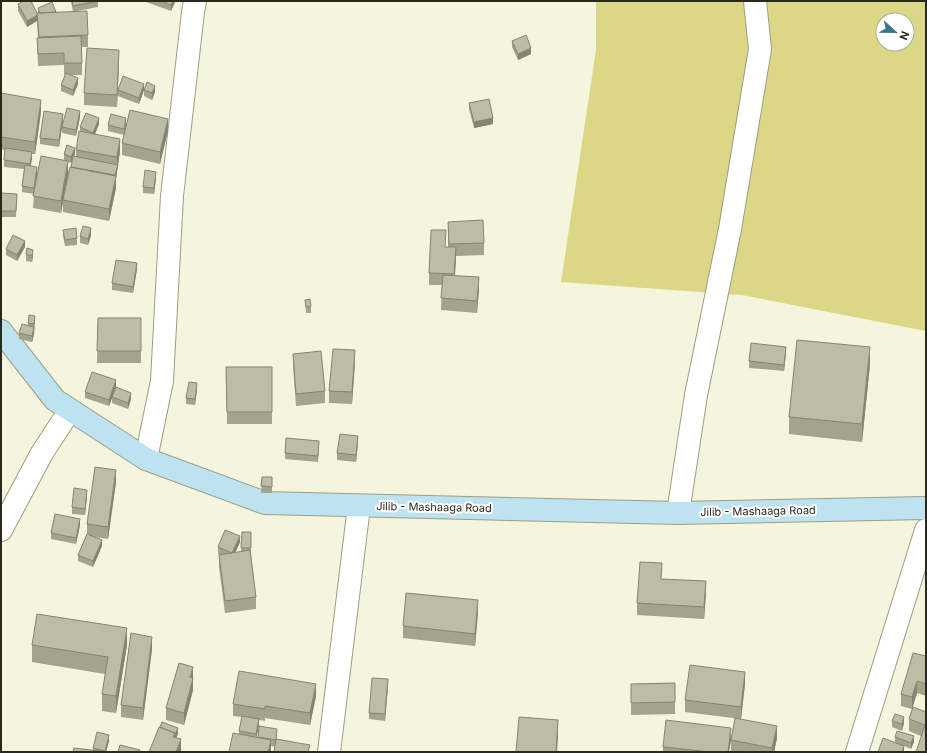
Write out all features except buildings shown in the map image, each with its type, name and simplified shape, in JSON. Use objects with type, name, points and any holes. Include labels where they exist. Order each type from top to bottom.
[{"type":"main road","name":"Jilib - Mashaaga Road","points":[[1,331],[55,400],[146,460],[265,503],[678,513],[926,508]]},
{"type":"street","points":[[146,460],[162,381],[172,196],[195,1]]},
{"type":"street","points":[[678,513],[696,395],[730,229],[760,49],[756,1]]},
{"type":"street","points":[[1,530],[42,453],[70,410]]},
{"type":"street","points":[[329,752],[359,506]]},
{"type":"street","points":[[857,752],[926,530]]},
{"type":"shaded area","points":[[596,1],[926,1],[926,331],[742,295],[561,282],[596,50]]}]
